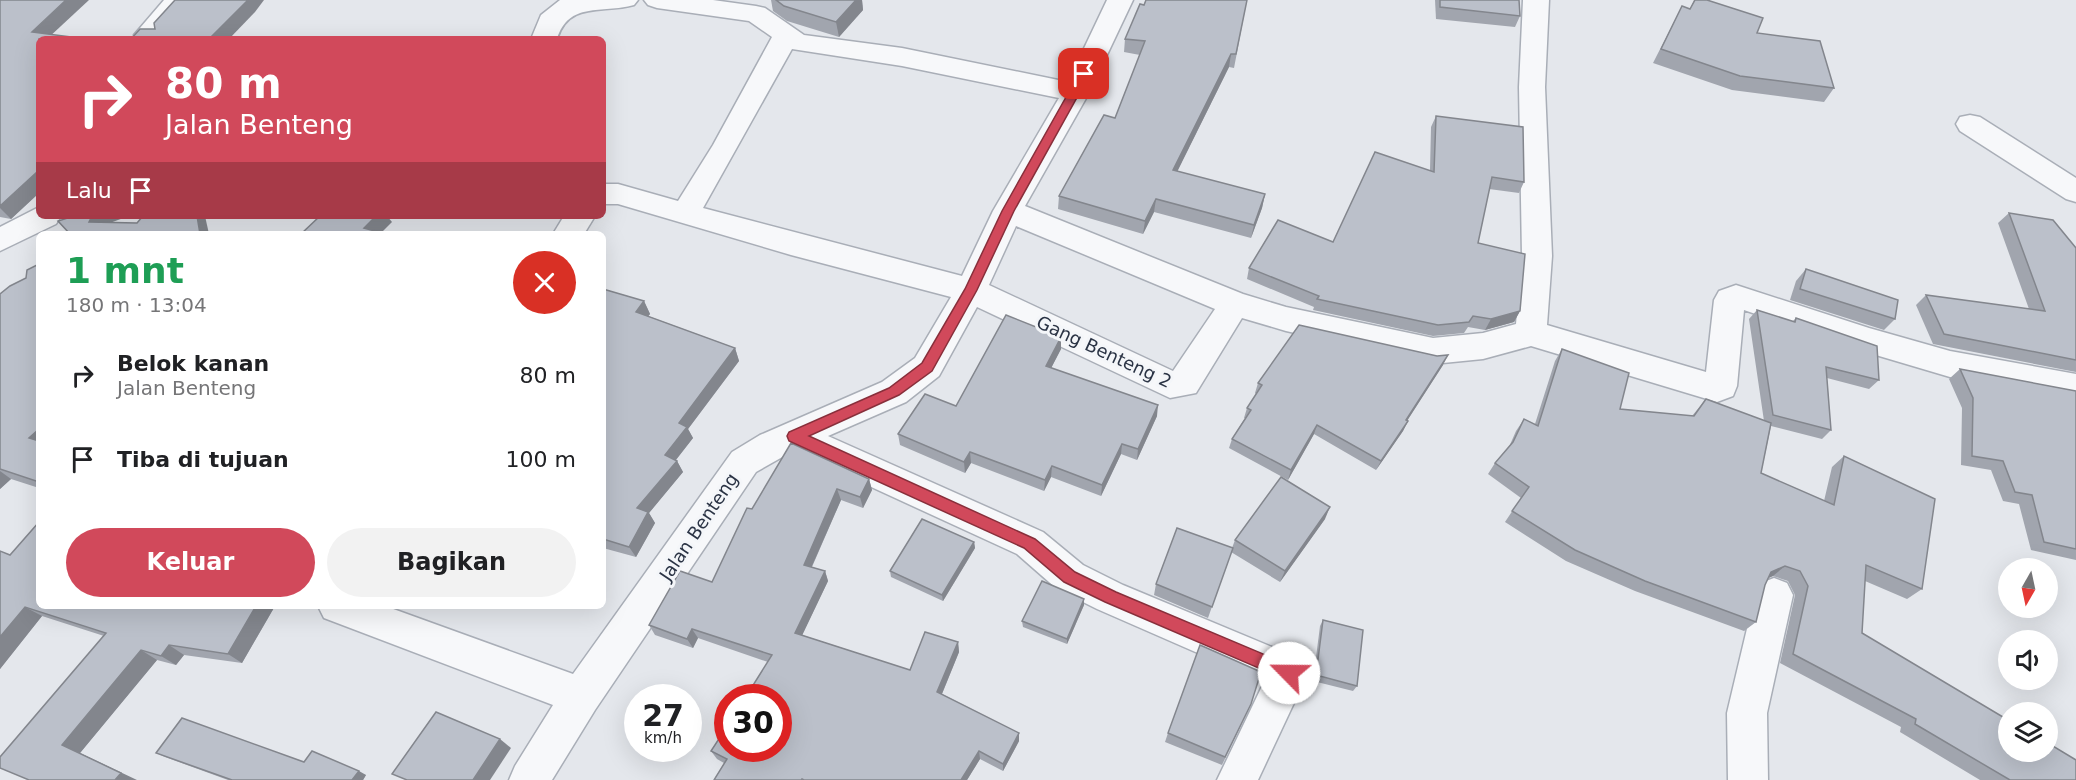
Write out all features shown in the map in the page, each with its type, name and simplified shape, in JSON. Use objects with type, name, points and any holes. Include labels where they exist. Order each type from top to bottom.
[{"type":"street","points":[[148,36],[178,0]]},
{"type":"street","points":[[545,36],[550,21],[573,3],[596,4],[625,0]]},
{"type":"street","points":[[657,0],[756,14],[797,42],[902,57],[1076,93]]},
{"type":"street","name":"Jalan Benteng","points":[[529,780],[581,696],[744,462],[772,445],[894,392],[927,367],[971,290],[1008,211],[1076,93],[1120,0]]},
{"type":"street","points":[[1531,333],[1537,256],[1532,87],[1536,0]]},
{"type":"street","points":[[686,212],[725,148],[786,36]]},
{"type":"street","points":[[1970,124],[2076,192]]},
{"type":"street","name":"Gang Benteng 2","points":[[606,194],[618,194],[791,244],[971,290],[1170,385],[1184,384],[1235,304]]},
{"type":"street","points":[[1008,211],[1235,304],[1286,319],[1433,351],[1483,346],[1531,333],[1717,389],[1721,386],[1730,300],[1742,298],[1856,338],[1966,368],[2032,382],[2076,387]]},
{"type":"street","points":[[0,240],[40,219]]},
{"type":"street","points":[[794,436],[945,502],[1030,543],[1070,577],[1110,597],[1289,673],[1237,780]]},
{"type":"street","points":[[1748,780],[1747,713],[1774,596]]},
{"type":"street","points":[[345,609],[581,696]]},
{"type":"building","points":[[0,0],[66,0],[32,32],[63,36],[36,36],[36,173],[0,206]]},
{"type":"building","points":[[175,0],[248,0],[212,36],[134,36],[140,29],[155,29],[154,23]]},
{"type":"building","points":[[776,0],[856,0],[836,22],[784,6]]},
{"type":"building","points":[[1146,0],[1247,0],[1236,54],[1231,54],[1173,170],[1265,194],[1254,225],[1156,199],[1145,221],[1059,196],[1104,115],[1115,118],[1145,41],[1125,39],[1140,4],[1144,5]]},
{"type":"building","points":[[1440,0],[1519,0],[1520,16],[1440,7]]},
{"type":"building","points":[[1695,0],[1707,0],[1763,18],[1757,33],[1820,41],[1834,88],[1740,76],[1661,49],[1682,6],[1690,9]]},
{"type":"building","points":[[1436,116],[1523,127],[1524,182],[1492,177],[1478,243],[1525,254],[1520,311],[1491,319],[1473,316],[1469,322],[1438,325],[1317,299],[1319,296],[1249,268],[1278,220],[1333,242],[1375,152],[1434,172]]},
{"type":"building","points":[[2009,213],[2053,220],[2076,248],[2076,360],[1944,334],[1926,295],[2045,311]]},
{"type":"building","points":[[90,219],[89,222],[137,223],[140,219],[198,219],[200,231],[67,231],[58,221]]},
{"type":"building","points":[[317,219],[373,219],[364,228],[375,231],[304,231]]},
{"type":"building","points":[[36,266],[36,432],[29,438],[36,440],[36,481],[0,469],[0,294],[26,278],[27,270]]},
{"type":"building","points":[[1806,269],[1898,300],[1895,319],[1800,289]]},
{"type":"building","points":[[606,290],[644,301],[636,312],[735,348],[679,423],[687,427],[665,455],[677,461],[637,508],[648,512],[629,547],[606,540]]},
{"type":"building","points":[[1757,310],[1795,322],[1796,318],[1877,346],[1879,380],[1826,367],[1831,430],[1773,415]]},
{"type":"building","points":[[1006,315],[1061,337],[1046,366],[1158,405],[1138,449],[1122,444],[1102,485],[1052,466],[1045,480],[970,452],[964,462],[898,434],[925,394],[956,406]]},
{"type":"building","points":[[1299,325],[1437,356],[1448,355],[1381,461],[1317,425],[1291,470],[1232,439],[1251,410],[1247,408],[1262,385],[1258,383]]},
{"type":"building","points":[[1562,349],[1629,373],[1620,409],[1694,416],[1706,399],[1771,423],[1761,473],[1834,505],[1844,456],[1935,499],[1922,589],[1866,565],[1862,633],[1998,714],[1998,762],[2058,762],[2058,749],[2076,760],[2076,780],[2010,780],[1915,724],[1916,719],[1793,654],[1808,586],[1800,571],[1785,566],[1771,572],[1765,585],[1756,622],[1645,581],[1575,550],[1512,511],[1529,487],[1495,463],[1513,442],[1524,419],[1538,426]]},
{"type":"building","points":[[1960,369],[2076,391],[2076,549],[2044,542],[2032,495],[2015,492],[2003,461],[1972,456],[1973,398]]},
{"type":"building","points":[[791,443],[869,479],[860,497],[837,489],[804,565],[825,571],[795,633],[910,670],[925,632],[958,642],[937,692],[1019,733],[1003,764],[979,751],[961,780],[714,780],[725,762],[792,762],[792,684],[754,684],[772,655],[692,629],[687,639],[649,625],[680,571],[712,582],[747,508],[752,509]]},
{"type":"building","points":[[1281,477],[1330,507],[1285,571],[1235,540]]},
{"type":"building","points":[[922,519],[974,542],[942,595],[890,571]]},
{"type":"building","points":[[36,525],[36,609],[254,609],[228,654],[169,645],[161,656],[141,650],[62,745],[121,773],[115,780],[29,780],[0,768],[0,757],[106,633],[25,607],[0,637],[0,551],[10,555]]},
{"type":"building","points":[[1177,528],[1233,548],[1212,607],[1156,584]]},
{"type":"building","points":[[1042,581],[1084,599],[1067,639],[1022,621]]},
{"type":"building","points":[[1323,620],[1363,630],[1357,686],[1316,675]]},
{"type":"building","points":[[1200,645],[1261,672],[1251,704],[1225,757],[1168,733]]},
{"type":"building","points":[[436,712],[500,739],[473,780],[407,780],[392,774]]},
{"type":"building","points":[[182,718],[304,762],[312,751],[359,771],[352,780],[232,780],[156,753]]},
{"type":"route","points":[[1084,74],[1076,93],[1008,211],[971,290],[927,367],[894,392],[794,436],[1030,543],[1070,577],[1110,597],[1289,673]]}]
